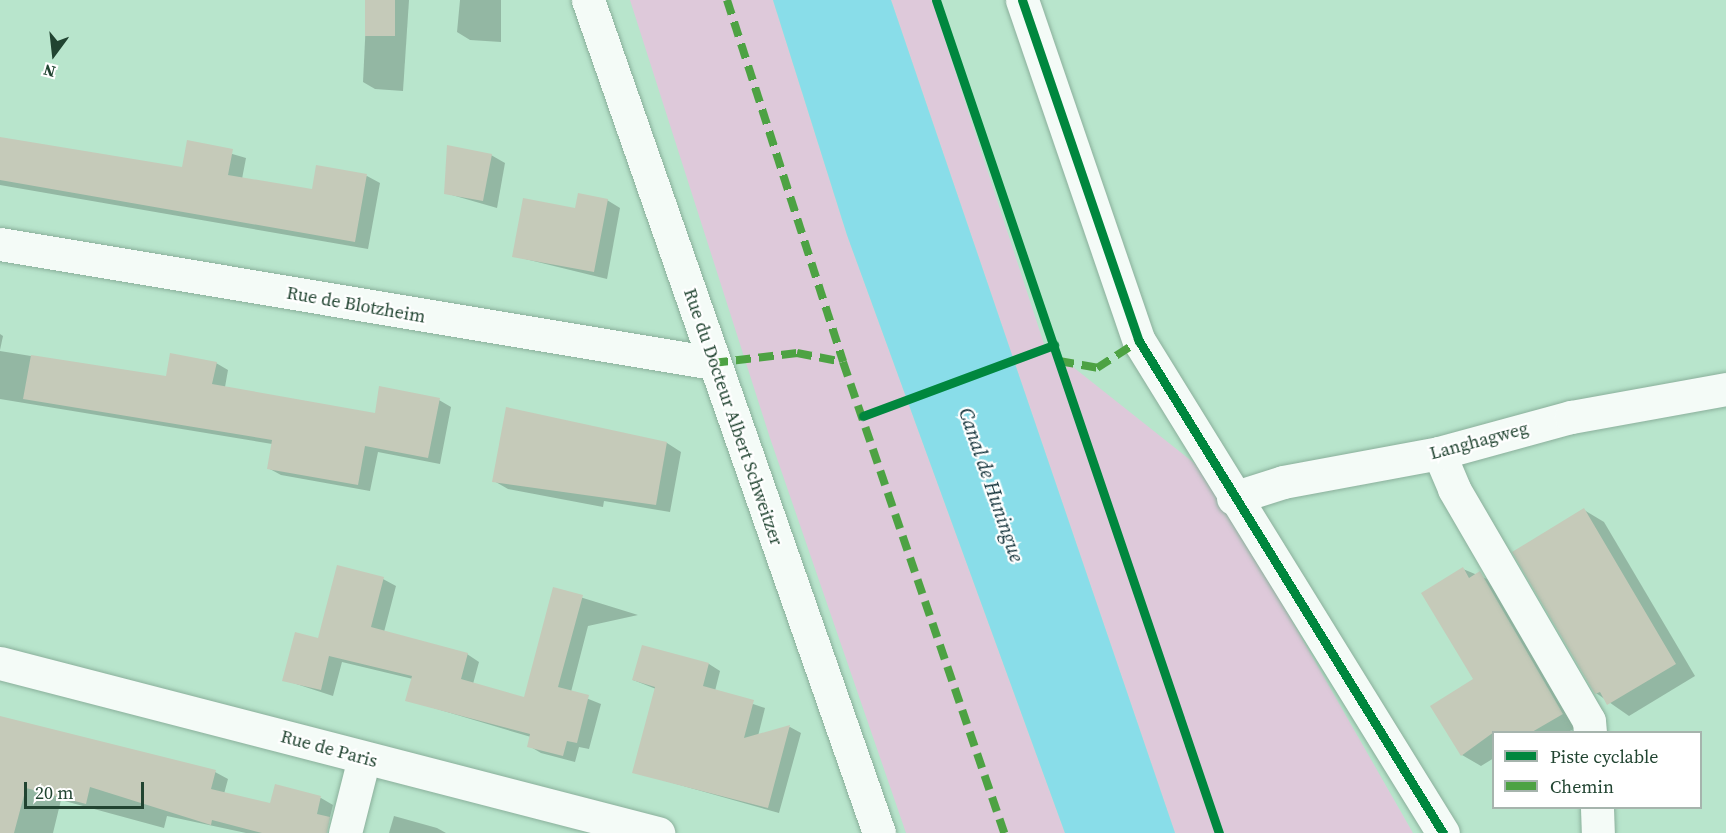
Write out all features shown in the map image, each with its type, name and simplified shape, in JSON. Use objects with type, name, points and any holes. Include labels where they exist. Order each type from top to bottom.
[{"type":"street","name":"Rue du Docteur Albert Schweitzer","points":[[588,0],[879,833]]},
{"type":"street","points":[[1022,0],[1139,341],[1233,498],[1443,833]]},
{"type":"street","name":"Rue de Blotzheim","points":[[0,244],[713,363]]},
{"type":"street","name":"Langhagweg","points":[[1233,498],[1283,482],[1439,453],[1571,417],[1726,389]]},
{"type":"street","points":[[1439,453],[1454,489],[1589,721],[1590,731]]},
{"type":"street","name":"Rue de Paris","points":[[0,663],[658,833]]},
{"type":"street","points":[[345,833],[364,758]]},
{"type":"street","points":[[1597,809],[1598,833]]},
{"type":"shaded area","points":[[630,0],[773,0],[847,235],[1065,833],[906,833],[770,438]]},
{"type":"shaded area","points":[[891,0],[932,0],[1044,344],[1208,474],[1413,833],[1175,833]]},
{"type":"water","name":"Canal de Huningue","points":[[773,0],[891,0],[1175,833],[1065,833],[847,235]]},
{"type":"building","points":[[365,0],[395,0],[395,36],[365,36]]},
{"type":"building","points":[[0,137],[182,167],[187,140],[233,149],[228,175],[312,189],[316,165],[367,174],[355,242],[0,180]]},
{"type":"building","points":[[447,145],[492,154],[483,201],[444,194]]},
{"type":"building","points":[[578,193],[608,199],[594,272],[512,257],[523,198],[575,208]]},
{"type":"building","points":[[170,353],[217,362],[212,384],[375,413],[379,386],[440,398],[428,458],[365,446],[358,485],[267,469],[272,440],[23,399],[31,355],[166,376]]},
{"type":"building","points":[[506,407],[667,442],[656,505],[492,482]]},
{"type":"building","points":[[1584,508],[1676,664],[1607,705],[1600,692],[1595,694],[1512,552]]},
{"type":"building","points":[[337,565],[384,577],[371,627],[468,653],[461,679],[524,697],[553,587],[583,595],[558,687],[589,695],[577,743],[567,741],[563,756],[527,747],[530,734],[405,701],[412,676],[329,656],[321,690],[282,681],[295,632],[318,638]]},
{"type":"building","points":[[1463,567],[1469,578],[1480,571],[1563,714],[1534,731],[1492,731],[1492,733],[1461,756],[1430,706],[1473,679],[1421,593]]},
{"type":"building","points":[[642,645],[709,663],[703,686],[754,700],[744,738],[790,725],[768,808],[632,773],[655,687],[632,680]]},
{"type":"building","points":[[0,716],[216,770],[211,789],[270,803],[275,784],[321,796],[317,814],[330,817],[327,833],[262,833],[212,820],[211,825],[90,787],[86,804],[26,788],[14,833],[0,833]]},
{"type":"marked path","points":[[727,0],[843,362],[1004,833]]},
{"type":"marked path","points":[[1059,361],[1097,368],[1139,341]]},
{"type":"marked path","points":[[713,363],[797,353],[843,362]]},
{"type":"cycle path","points":[[936,0],[1219,833]]},
{"type":"cycle path","points":[[1022,0],[1139,341],[1443,833]]},
{"type":"cycle path","points":[[863,416],[1054,345]]}]
